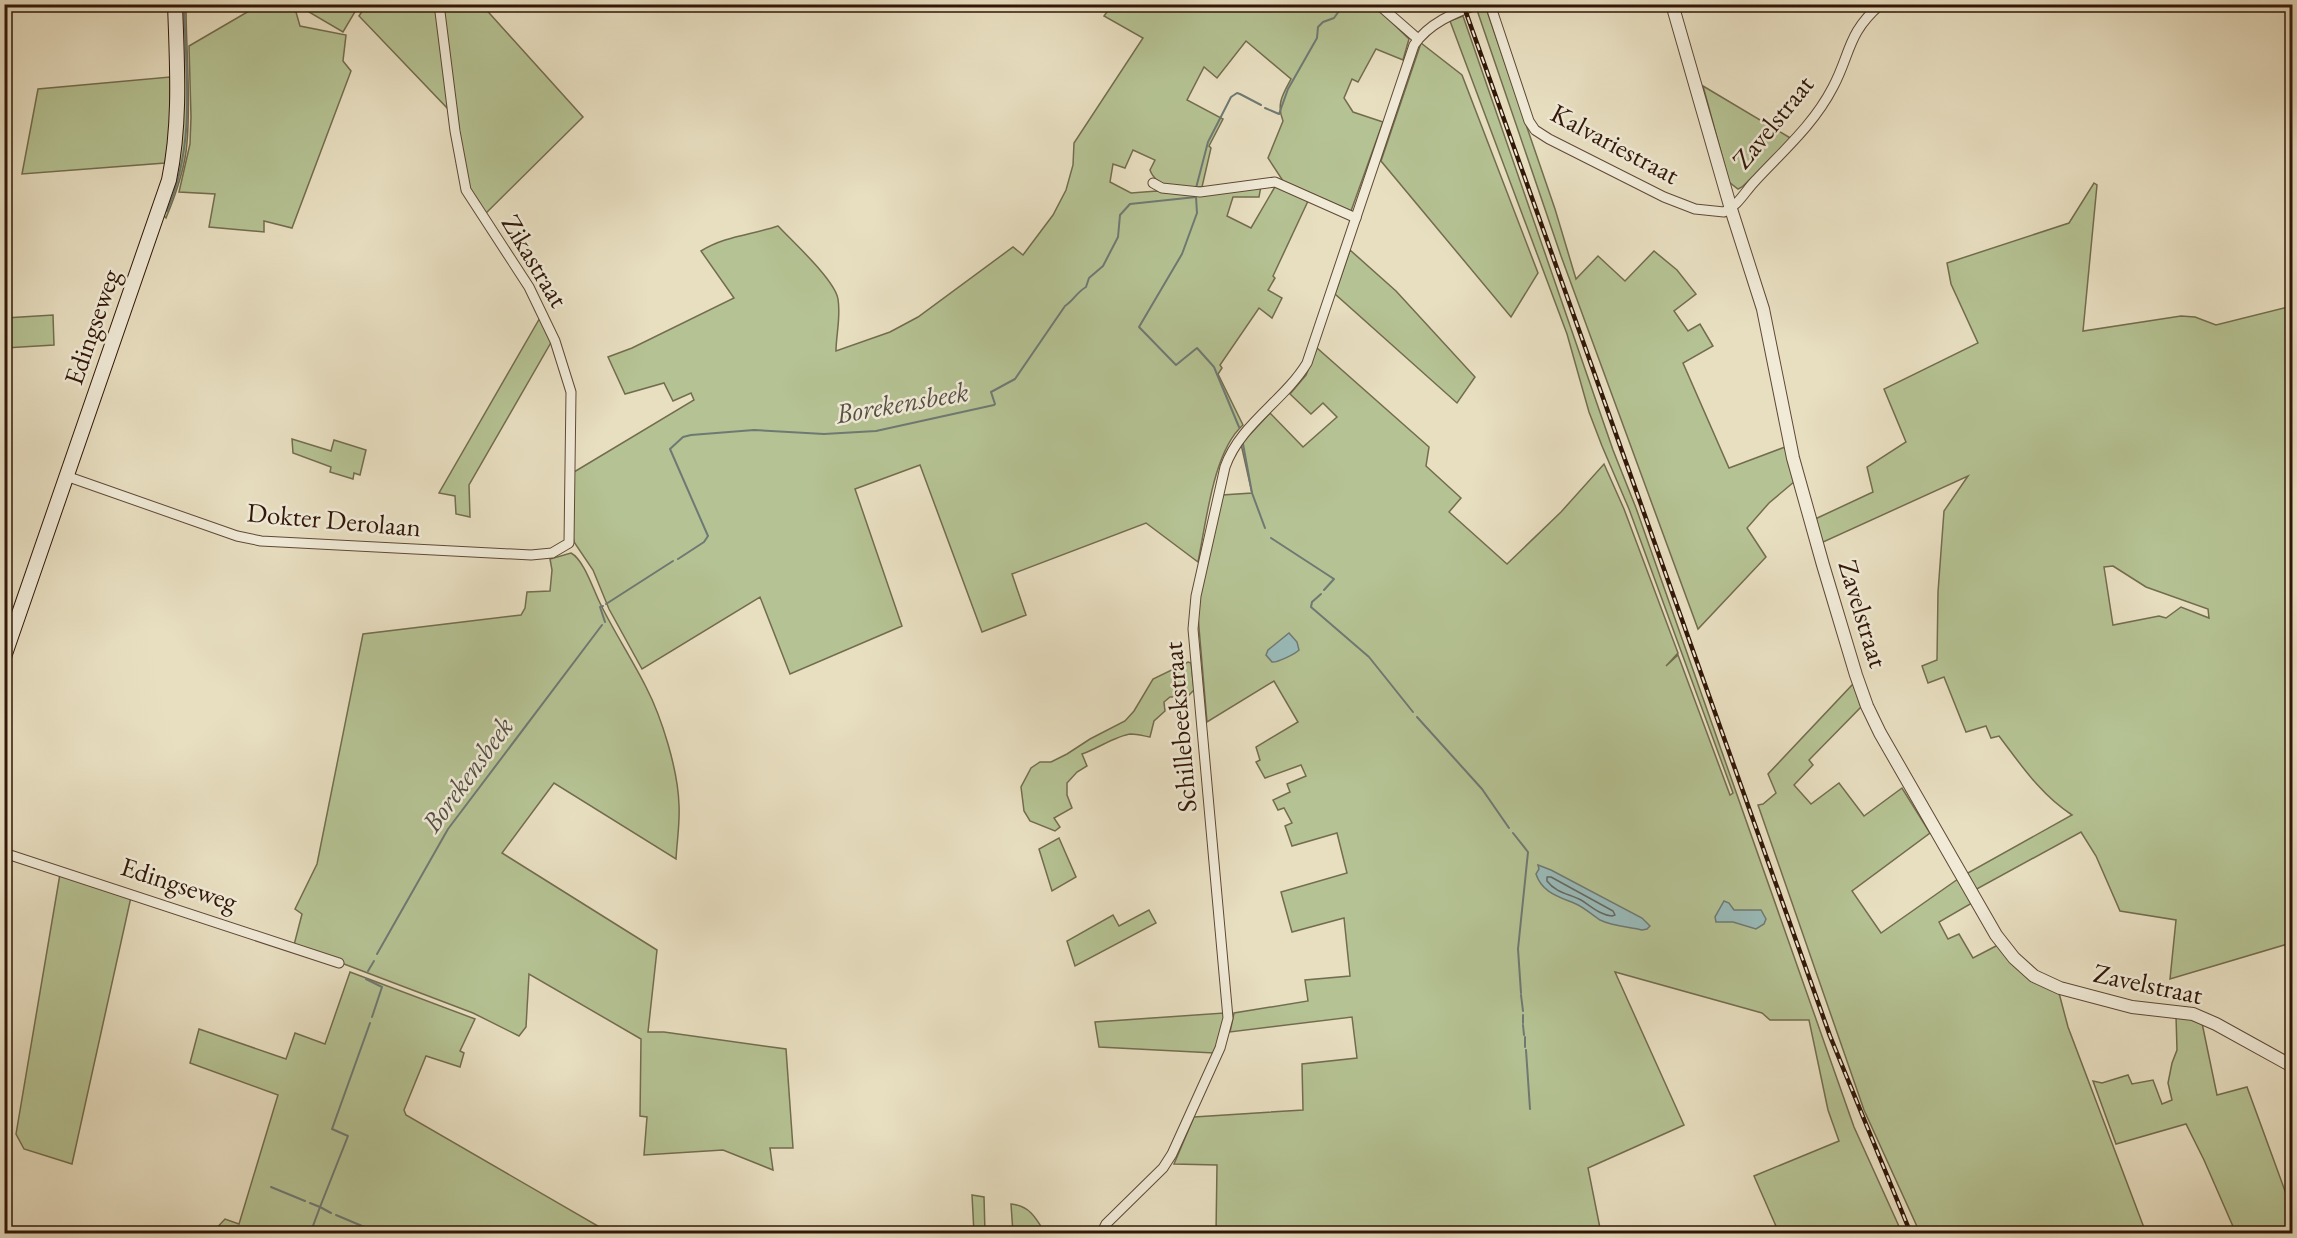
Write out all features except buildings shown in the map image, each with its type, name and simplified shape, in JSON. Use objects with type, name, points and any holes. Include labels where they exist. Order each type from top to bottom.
[{"type":"main road","name":"Edingseweg","points":[[6,650],[169,180],[175,151],[178,116],[175,4]]},
{"type":"street","name":"Zikastraat","points":[[439,4],[455,131],[466,190],[530,287],[555,341],[571,392],[569,543]]},
{"type":"street","points":[[1378,4],[1418,39]]},
{"type":"street","name":"Schillebeekstraat","points":[[1101,1233],[1122,1206],[1163,1168],[1172,1154],[1226,1030],[1228,1004],[1193,629],[1196,596],[1231,450],[1291,387],[1307,363],[1414,45],[1438,22],[1478,4]]},
{"type":"street","name":"Kalvariestraat","points":[[1490,4],[1529,121],[1535,130],[1572,152],[1680,204],[1715,212],[1731,209]]},
{"type":"street","points":[[1672,4],[1731,209]]},
{"type":"street","name":"Zavelstraat","points":[[1881,4],[1861,23],[1821,109],[1731,209],[1762,309],[1792,458],[1867,706],[1880,733],[1996,935],[2014,958],[2034,976],[2060,988],[2132,1007],[2193,1014],[2216,1024],[2292,1066]]},
{"type":"street","points":[[1153,183],[1162,188],[1200,192],[1275,182],[1356,218]]},
{"type":"street","name":"Dokter Derolaan","points":[[66,476],[237,536],[261,541],[531,555],[552,553],[569,543]]},
{"type":"street","name":"Edingseweg","points":[[4,853],[339,963]]},
{"type":"green space","points":[[179,5],[186,5],[188,126],[182,172],[166,218],[164,216]]},
{"type":"green space","points":[[297,5],[359,5],[343,32]]},
{"type":"green space","points":[[366,5],[436,5],[450,111],[359,16]]},
{"type":"green space","points":[[442,5],[482,5],[583,117],[484,215],[470,191],[461,149]]},
{"type":"green space","points":[[1112,5],[1374,5],[1409,39],[1403,60],[1376,49],[1358,82],[1352,79],[1344,98],[1353,112],[1383,122],[1351,211],[1283,181],[1268,158],[1283,121],[1280,104],[1291,79],[1246,41],[1217,78],[1204,67],[1187,100],[1223,119],[1209,146],[1211,148],[1202,187],[1172,186],[1159,181],[1150,170],[1155,160],[1133,150],[1125,168],[1113,164],[1110,182],[1131,193],[1157,191],[1197,195],[1261,186],[1259,197],[1233,197],[1227,216],[1251,228],[1276,185],[1309,199],[1268,290],[1282,298],[1272,318],[1259,308],[1220,365],[1222,368],[1218,374],[1243,425],[1224,452],[1218,470],[1212,489],[1198,562],[1146,523],[1012,574],[1026,615],[982,632],[920,465],[855,489],[902,626],[790,674],[760,597],[642,669],[609,609],[593,570],[574,542],[572,531],[574,472],[694,400],[691,393],[673,401],[664,383],[625,394],[608,357],[632,348],[734,298],[701,251],[729,239],[778,226],[821,272],[835,291],[839,312],[836,351],[890,332],[918,317],[1013,247],[1023,255],[1053,215],[1066,190],[1073,165],[1074,143],[1143,38],[1104,16]]},
{"type":"green space","points":[[263,6],[282,7],[296,12],[300,26],[346,35],[343,61],[351,71],[292,228],[264,221],[264,232],[209,227],[215,194],[179,192],[190,144],[189,46],[249,11]]},
{"type":"green space","points":[[1483,8],[1487,11],[1555,209],[1576,279],[1598,256],[1625,281],[1654,251],[1677,270],[1696,294],[1674,311],[1688,331],[1700,324],[1713,346],[1683,363],[1729,468],[1785,447],[1795,481],[1769,503],[1747,528],[1766,557],[1698,629],[1561,256],[1477,10]]},
{"type":"green space","points":[[1463,16],[1613,450],[1636,508],[1854,1127],[1902,1233],[1779,1233],[1754,1176],[1839,1141],[1828,1110],[1809,1020],[1770,1020],[1762,1013],[1615,972],[1684,1125],[1588,1168],[1601,1233],[1216,1233],[1217,1165],[1174,1164],[1194,1117],[1303,1110],[1302,1064],[1357,1058],[1352,1017],[1230,1032],[1234,1013],[1308,1001],[1305,980],[1350,976],[1344,918],[1292,932],[1281,892],[1347,873],[1337,833],[1292,846],[1285,826],[1292,823],[1284,808],[1278,810],[1273,800],[1290,792],[1287,784],[1306,776],[1301,765],[1265,778],[1256,762],[1260,760],[1256,747],[1298,722],[1274,681],[1207,722],[1198,616],[1200,594],[1222,495],[1252,493],[1241,444],[1270,413],[1303,447],[1337,417],[1323,403],[1311,414],[1290,394],[1306,375],[1317,348],[1429,447],[1426,466],[1461,498],[1449,512],[1507,564],[1561,512],[1604,464],[1624,509],[1678,653],[1666,666],[1678,655],[1730,795],[1733,793],[1629,509],[1589,412],[1567,334],[1450,21]]},
{"type":"green space","points":[[1421,43],[1462,75],[1538,273],[1511,317],[1381,161]]},
{"type":"green space","points":[[170,77],[170,132],[165,163],[22,174],[38,89]]},
{"type":"green space","points":[[1703,86],[1792,139],[1738,189],[1729,182]]},
{"type":"green space","points":[[2094,183],[2097,185],[2083,331],[2181,316],[2195,317],[2216,325],[2292,306],[2292,948],[2291,943],[2170,979],[2176,920],[2120,911],[2096,856],[2081,832],[1975,890],[1966,874],[2072,815],[2041,789],[1999,736],[1991,738],[1986,726],[1966,732],[1944,677],[1928,683],[1922,666],[1937,660],[1938,592],[1944,511],[1968,476],[1821,543],[1813,520],[1873,492],[1867,467],[1906,442],[1884,389],[1978,343],[1951,284],[1947,263],[2069,223]],"holes":[[[2113,566],[2146,587],[2208,609],[2209,618],[2181,607],[2166,618],[2159,616],[2113,625],[2104,567]]]},
{"type":"green space","points":[[1350,250],[1396,291],[1475,377],[1457,403],[1335,294]]},
{"type":"green space","points":[[53,315],[54,345],[5,348],[5,318]]},
{"type":"green space","points":[[541,316],[553,339],[469,485],[470,517],[456,514],[455,496],[439,493]]},
{"type":"green space","points":[[292,439],[331,451],[334,440],[366,450],[360,475],[354,473],[353,479],[330,472],[331,467],[293,453]]},
{"type":"green space","points":[[571,553],[584,568],[605,614],[646,687],[663,729],[678,791],[676,859],[554,783],[502,853],[657,950],[648,1032],[664,1032],[786,1049],[793,1148],[770,1148],[773,1170],[723,1150],[644,1155],[647,1117],[640,1116],[641,1039],[529,974],[526,1027],[519,1036],[473,1013],[294,945],[302,914],[295,909],[317,864],[363,634],[521,615],[525,608],[527,592],[550,591],[552,570],[550,559]]},
{"type":"green space","points":[[1188,662],[1191,663],[1194,690],[1187,697],[1170,697],[1164,702],[1165,711],[1154,721],[1150,737],[1125,735],[1082,754],[1087,766],[1077,772],[1067,783],[1067,795],[1072,808],[1054,818],[1060,827],[1055,831],[1030,821],[1024,811],[1021,787],[1031,768],[1040,762],[1051,762],[1067,754],[1125,721],[1134,711],[1153,679]]},
{"type":"green space","points":[[1853,684],[1861,707],[1809,760],[1813,765],[1794,785],[1811,804],[1839,783],[1864,816],[1902,788],[1930,833],[1852,891],[1881,933],[1958,879],[1972,903],[1939,922],[1948,939],[1959,934],[1973,958],[1998,945],[2059,993],[2068,1027],[2146,1233],[1920,1233],[1864,1110],[1758,805],[1763,804],[1776,793],[1768,774]]},
{"type":"green space","points":[[1059,838],[1076,877],[1052,891],[1039,849]]},
{"type":"green space","points":[[60,874],[131,897],[72,1164],[24,1149],[16,1134]]},
{"type":"green space","points":[[1149,910],[1156,923],[1075,966],[1067,941],[1113,915],[1119,926]]},
{"type":"green space","points":[[350,972],[475,1019],[460,1051],[464,1053],[460,1067],[426,1056],[404,1110],[406,1115],[610,1233],[212,1233],[225,1219],[239,1224],[278,1095],[190,1063],[199,1029],[286,1059],[295,1033],[325,1044]]},
{"type":"green space","points":[[1224,1013],[1224,1024],[1214,1053],[1099,1047],[1095,1022]]},
{"type":"green space","points":[[2176,1016],[2191,1018],[2202,1023],[2217,1095],[2247,1087],[2292,1210],[2292,1233],[2228,1233],[2235,1231],[2186,1124],[2116,1144],[2093,1081],[2102,1083],[2128,1075],[2132,1084],[2153,1080],[2162,1104],[2172,1100],[2168,1083],[2177,1050]]},
{"type":"green space","points":[[972,1195],[984,1197],[985,1233],[974,1233]]},
{"type":"green space","points":[[1011,1204],[1028,1210],[1045,1233],[1013,1233]]},
{"type":"water","points":[[1289,633],[1297,642],[1299,650],[1286,658],[1272,662],[1266,655],[1268,650]]},
{"type":"water","points":[[1538,865],[1642,918],[1650,926],[1642,930],[1600,920],[1579,906],[1547,890],[1536,874],[1539,869]]},
{"type":"water","points":[[1724,901],[1729,903],[1734,910],[1761,910],[1766,919],[1764,924],[1756,929],[1733,922],[1716,922],[1715,917]]},
{"type":"waterway","points":[[167,211],[176,186],[186,135],[184,4]]},
{"type":"waterway","name":"Borekensbeek","points":[[1265,108],[1279,114],[1288,89],[1317,38],[1318,27],[1323,22],[1334,18],[1344,4]]},
{"type":"waterway","name":"Borekensbeek","points":[[1196,188],[1208,142],[1231,97],[1237,93],[1261,105]]},
{"type":"waterway","name":"Borekensbeek","points":[[678,559],[704,542],[708,536],[670,449],[683,437],[754,430],[824,434],[876,431],[994,405],[991,392],[1015,379],[1065,306],[1086,287],[1089,278],[1103,266],[1118,237],[1120,215],[1130,204],[1196,197],[1196,195]]},
{"type":"waterway","points":[[1196,197],[1197,213],[1182,254],[1139,327],[1176,365],[1197,348],[1214,367],[1239,427]]},
{"type":"waterway","points":[[1243,444],[1252,493],[1265,528]]},
{"type":"waterway","points":[[1271,538],[1334,579],[1324,590]]},
{"type":"waterway","name":"Borekensbeek","points":[[606,604],[673,561]]},
{"type":"waterway","points":[[1321,594],[1312,602],[1311,607],[1369,657],[1413,712]]},
{"type":"waterway","name":"Borekensbeek","points":[[603,606],[600,607],[605,622]]},
{"type":"waterway","name":"Borekensbeek","points":[[377,954],[448,829],[602,625]]},
{"type":"waterway","points":[[1417,717],[1482,789],[1509,828]]},
{"type":"waterway","points":[[1513,833],[1528,852],[1518,949],[1521,993]]},
{"type":"waterway","name":"Borekensbeek","points":[[368,971],[374,961]]},
{"type":"waterway","name":"Borekensbeek","points":[[366,979],[382,987],[372,1017]]},
{"type":"waterway","points":[[1521,995],[1523,1011]]},
{"type":"waterway","points":[[1523,1015],[1523,1023]]},
{"type":"waterway","name":"Borekensbeek","points":[[331,1213],[320,1207],[348,1136],[332,1129],[370,1023]]},
{"type":"waterway","points":[[1523,1025],[1524,1035]]},
{"type":"waterway","points":[[1525,1037],[1525,1047]]},
{"type":"waterway","points":[[1526,1050],[1530,1109]]},
{"type":"waterway","points":[[271,1187],[305,1201]]},
{"type":"waterway","points":[[310,1203],[320,1207],[310,1234]]},
{"type":"waterway","name":"Borekensbeek","points":[[336,1215],[381,1234]]},
{"type":"railway","points":[[1463,4],[1830,1036],[1911,1234]]}]
